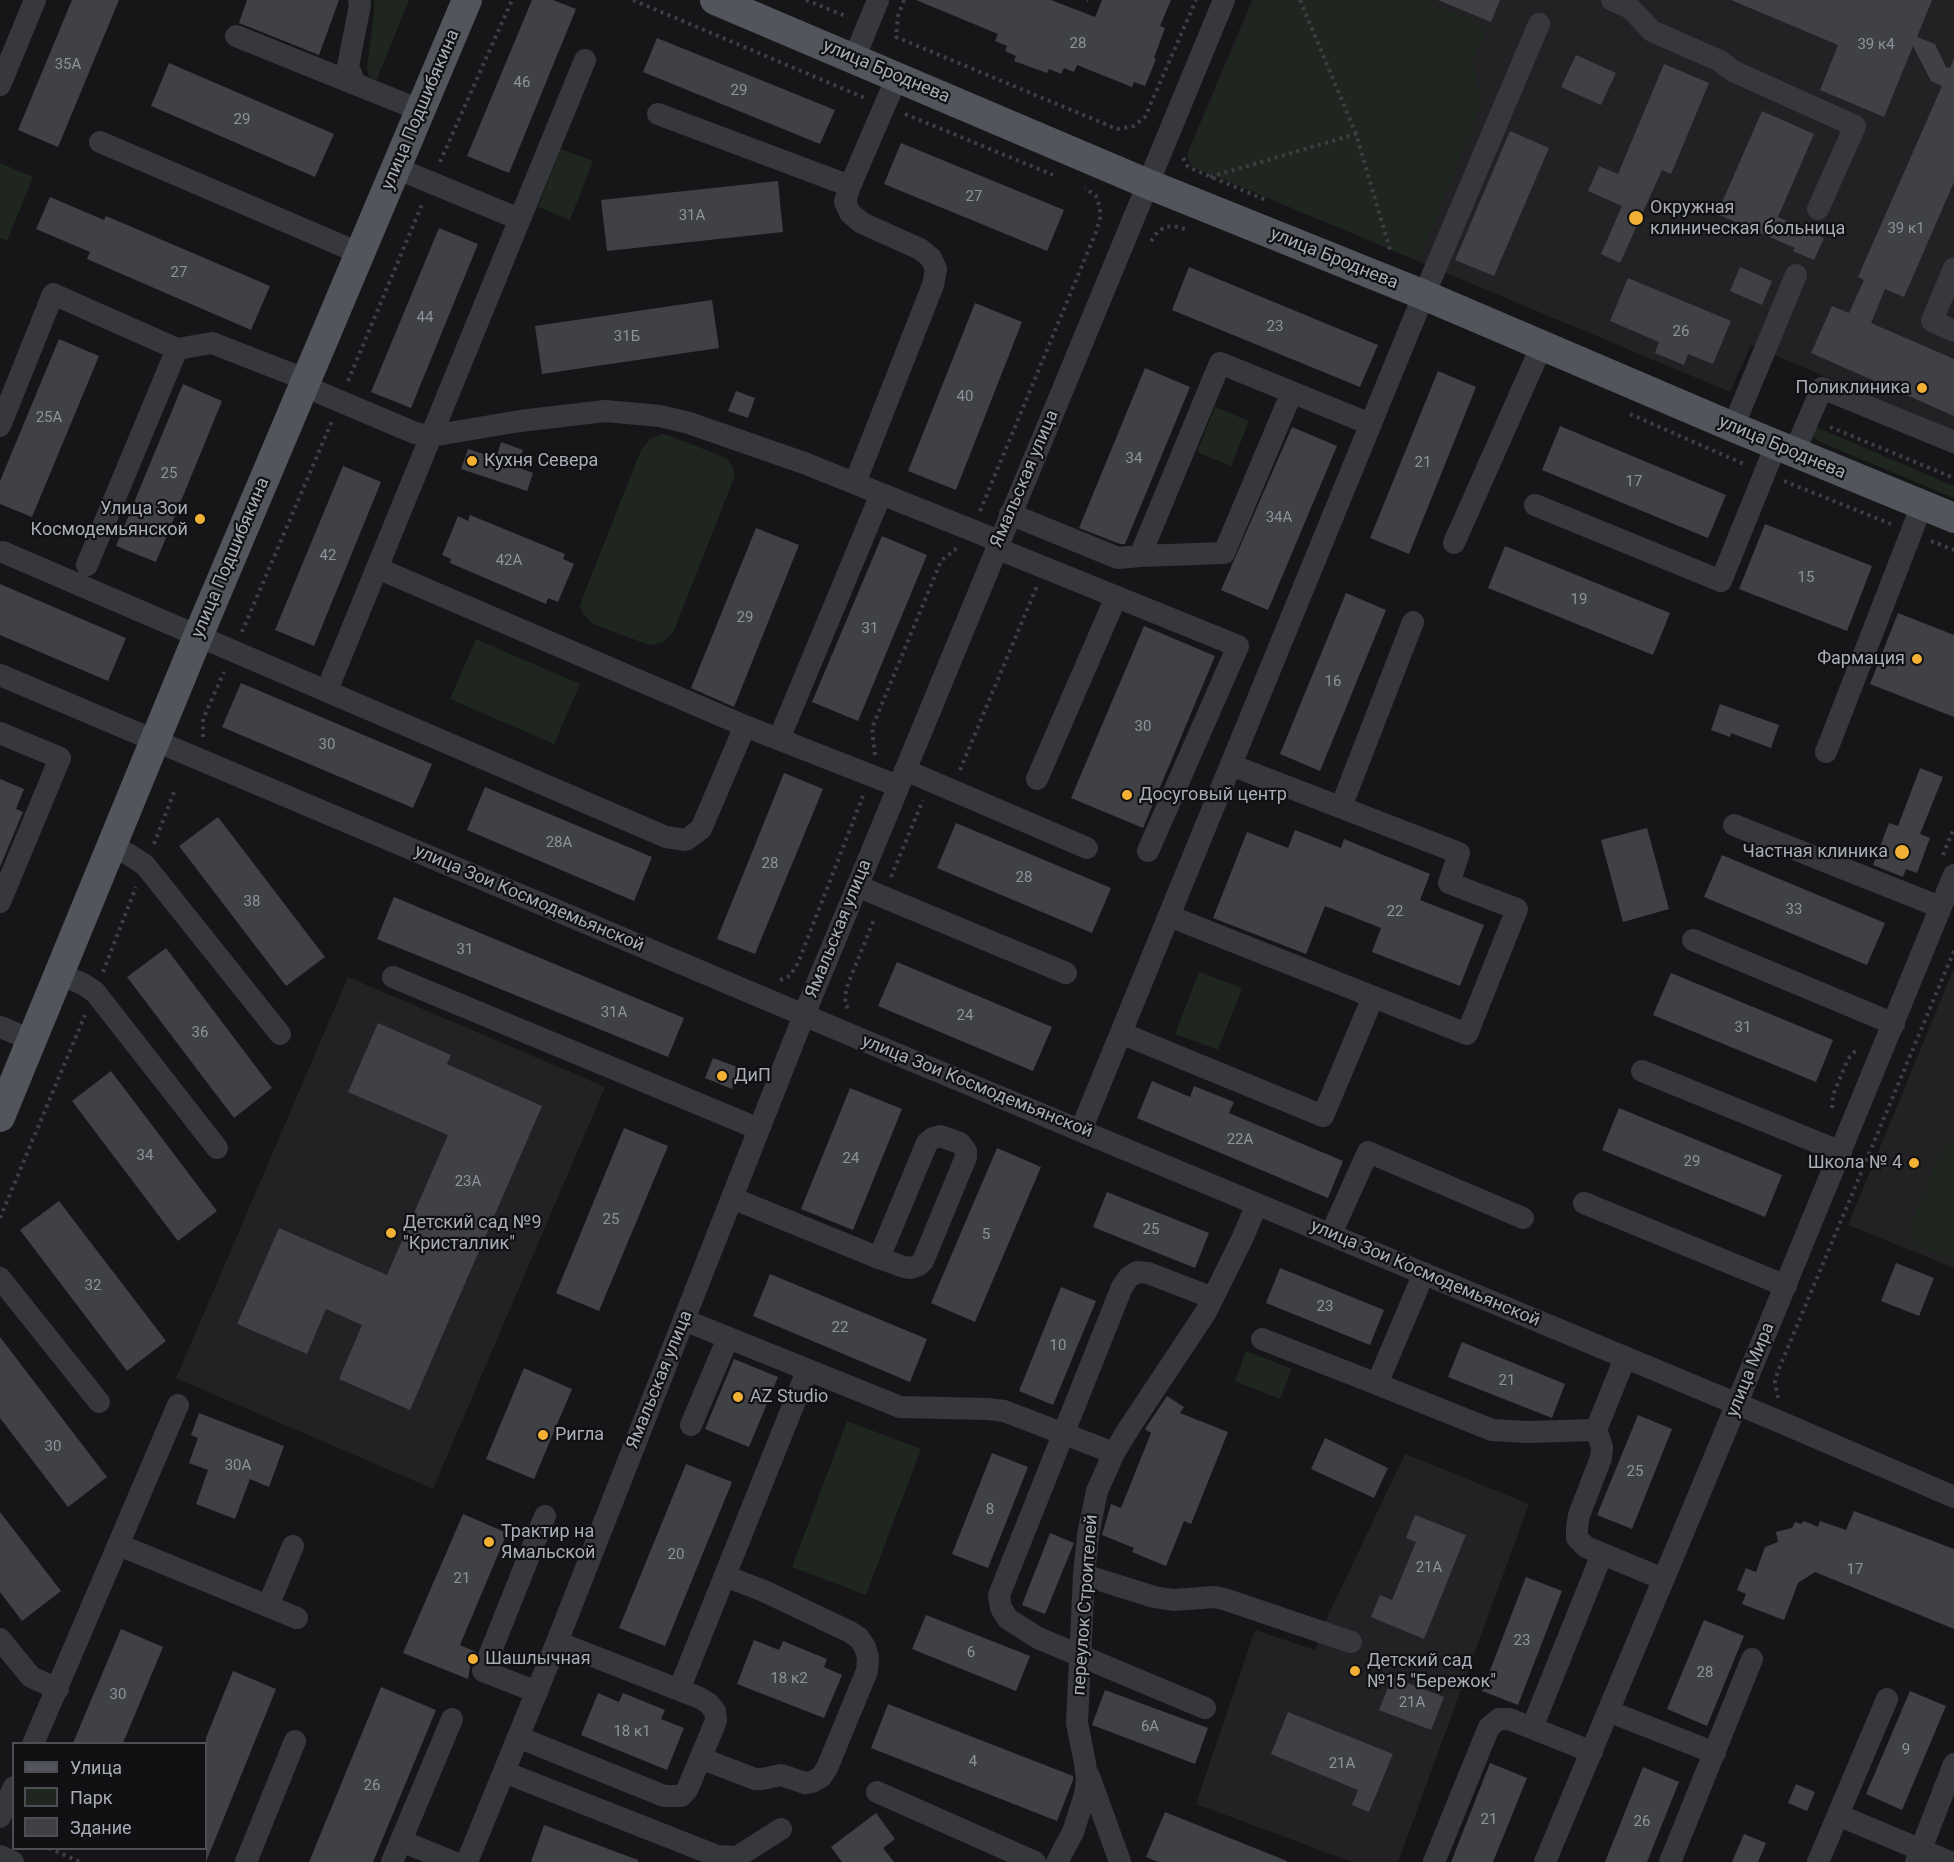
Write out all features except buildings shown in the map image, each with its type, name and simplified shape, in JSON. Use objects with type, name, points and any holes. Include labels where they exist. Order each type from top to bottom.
[{"type":"main road","name":"улица Подшибякина","points":[[0,1117],[154,741],[467,0]]},
{"type":"main road","name":"улица Броднева","points":[[715,0],[1148,184],[1429,283],[1542,345],[1785,449],[1954,518]]},
{"type":"street","points":[[0,85],[35,0]]},
{"type":"street","points":[[355,84],[348,66],[360,6],[359,0]]},
{"type":"street","points":[[854,59],[878,0]]},
{"type":"street","name":"Ямальская улица","points":[[467,1862],[557,1642],[804,1015],[1224,0]]},
{"type":"street","points":[[1612,0],[1630,8],[1652,31],[1720,61],[1733,71],[1855,126],[1818,209]]},
{"type":"street","points":[[1081,1130],[1370,424],[1539,24]]},
{"type":"street","points":[[236,36],[420,110]]},
{"type":"street","points":[[327,690],[585,60]]},
{"type":"street","points":[[855,483],[933,285],[936,269],[931,258],[920,249],[862,223],[850,213],[845,202],[897,77]]},
{"type":"street","points":[[658,114],[850,186]]},
{"type":"street","points":[[100,142],[359,254]]},
{"type":"street","points":[[396,168],[519,219]]},
{"type":"street","points":[[1954,268],[1932,321],[1954,331]]},
{"type":"street","points":[[1733,427],[1796,275]]},
{"type":"street","points":[[0,426],[53,294],[177,349],[213,343],[306,383],[340,402],[415,433],[431,436],[520,421],[605,411],[634,412],[689,423],[804,463],[972,530],[1040,567],[1238,646],[1148,851]]},
{"type":"street","points":[[1455,543],[1542,345]]},
{"type":"street","points":[[87,565],[177,349]]},
{"type":"street","points":[[1140,556],[1220,363],[1370,424]]},
{"type":"street","points":[[1535,505],[1721,581],[1785,449],[1810,418],[1822,388],[1954,442]]},
{"type":"street","points":[[1010,514],[1118,558],[1224,553],[1292,392]]},
{"type":"street","points":[[779,739],[881,494]]},
{"type":"street","points":[[1826,752],[1922,505]]},
{"type":"street","points":[[3,552],[666,837],[686,840],[701,829],[746,726]]},
{"type":"street","points":[[377,568],[746,726],[872,776],[901,778],[951,790],[1087,848]]},
{"type":"street","points":[[1037,779],[1116,597]]},
{"type":"street","points":[[1341,807],[1413,622]]},
{"type":"street","name":"улица Зои Космодемьянской","points":[[0,675],[1954,1497]]},
{"type":"street","points":[[0,733],[60,758],[0,902]]},
{"type":"street","points":[[1169,916],[1467,1034],[1516,909],[1449,883],[1459,853],[1231,765]]},
{"type":"street","points":[[1734,825],[1940,907]]},
{"type":"street","points":[[110,847],[146,865],[280,1034]]},
{"type":"street","name":"улица Мира","points":[[1545,1862],[1786,1286],[1833,1149],[1886,1021],[1940,907],[1948,867]]},
{"type":"street","points":[[857,886],[1066,973]]},
{"type":"street","points":[[1693,940],[1886,1021]]},
{"type":"street","points":[[59,974],[95,992],[218,1148]]},
{"type":"street","points":[[393,977],[759,1129]]},
{"type":"street","points":[[1121,1033],[1323,1116],[1373,997]]},
{"type":"street","points":[[0,1027],[32,1040]]},
{"type":"street","points":[[1642,1071],[1833,1149]]},
{"type":"street","points":[[732,1198],[879,1258],[904,1268],[911,1268],[923,1261],[966,1157],[966,1151],[960,1143],[940,1136],[927,1143],[879,1258]]},
{"type":"street","points":[[1331,1234],[1368,1152],[1523,1218]]},
{"type":"street","points":[[1584,1203],[1786,1286]]},
{"type":"street","name":"переулок Строителей","points":[[1057,1862],[1073,1832],[1081,1810],[1087,1780],[1077,1723],[1084,1575],[1097,1491],[1114,1453],[1213,1298],[1257,1204]]},
{"type":"street","points":[[1205,1708],[1081,1658],[1038,1638],[1008,1619],[1001,1608],[999,1595],[1122,1287],[1137,1272],[1148,1273],[1213,1298]]},
{"type":"street","points":[[1377,1384],[1424,1274]]},
{"type":"street","points":[[0,1278],[99,1402]]},
{"type":"street","points":[[684,1320],[900,1407],[988,1408],[1004,1411],[1114,1453]]},
{"type":"street","points":[[691,1425],[728,1338]]},
{"type":"street","points":[[1262,1339],[1492,1430],[1527,1432],[1596,1430]]},
{"type":"street","points":[[1625,1358],[1596,1430],[1602,1447],[1601,1458],[1579,1515],[1576,1527],[1577,1538],[1586,1547],[1663,1579]]},
{"type":"street","points":[[679,1690],[807,1371]]},
{"type":"street","points":[[33,1742],[178,1405]]},
{"type":"street","points":[[537,1692],[483,1671],[545,1516]]},
{"type":"street","points":[[119,1545],[297,1618]]},
{"type":"street","points":[[268,1606],[293,1546]]},
{"type":"street","points":[[1532,1728],[1602,1554]]},
{"type":"street","points":[[1084,1575],[1154,1597],[1173,1600],[1215,1597],[1227,1600],[1351,1642]]},
{"type":"street","points":[[700,1758],[755,1779],[781,1774],[804,1783],[821,1778],[867,1671],[868,1658],[859,1638],[764,1591],[725,1576]]},
{"type":"street","points":[[0,1639],[31,1677],[58,1689]]},
{"type":"street","points":[[518,1737],[664,1796],[681,1796],[687,1790],[716,1721],[715,1712],[708,1703],[700,1698],[557,1642]]},
{"type":"street","points":[[1670,1862],[1752,1659]]},
{"type":"street","points":[[1818,1862],[1887,1700]]},
{"type":"street","points":[[1608,1711],[1715,1754]]},
{"type":"street","points":[[392,1862],[452,1719]]},
{"type":"street","points":[[1434,1862],[1489,1727],[1499,1719],[1509,1719],[1592,1752]]},
{"type":"street","points":[[246,1862],[296,1742]]},
{"type":"street","points":[[1085,1763],[1120,1862]]},
{"type":"street","points":[[1918,1856],[1954,1764]]},
{"type":"street","points":[[504,1772],[717,1856],[736,1857],[781,1829]]},
{"type":"street","points":[[0,1817],[12,1791]]},
{"type":"street","points":[[877,1792],[1035,1862]]},
{"type":"street","points":[[1839,1815],[1918,1856],[1950,1862]]},
{"type":"street","points":[[401,1841],[453,1862]]},
{"type":"street","points":[[0,1856],[13,1862]]},
{"type":"path","points":[[207,745],[202,735],[203,719],[340,402],[431,183],[512,0]]},
{"type":"path","points":[[633,0],[1054,175]]},
{"type":"path","points":[[806,0],[848,17],[854,9]]},
{"type":"path","points":[[904,0],[898,16],[896,37],[1117,129],[1134,126],[1145,117],[1196,0]]},
{"type":"path","points":[[1299,0],[1356,134],[1391,253]]},
{"type":"path","points":[[1209,177],[1356,134]]},
{"type":"path","points":[[1188,167],[1271,202]]},
{"type":"path","points":[[775,980],[782,980],[790,976],[798,963],[872,776],[875,764],[872,728],[941,561],[965,541],[972,530],[1100,218],[1096,196],[1086,188],[1075,184]]},
{"type":"path","points":[[1149,245],[1153,237],[1166,228],[1173,226],[1189,231]]},
{"type":"path","points":[[1380,248],[1391,253],[1429,283]]},
{"type":"path","points":[[1810,418],[1954,478]]},
{"type":"path","points":[[852,1014],[846,1004],[846,989],[923,799],[951,790],[1042,576],[1040,567]]},
{"type":"path","points":[[1948,867],[1954,828]]},
{"type":"path","points":[[1779,1401],[1775,1382],[1778,1371],[1954,951]]},
{"type":"path","points":[[1833,1149],[1833,1095],[1848,1059],[1871,1033],[1886,1021]]},
{"type":"path","points":[[53,1850],[80,1862]]},
{"type":"shaded area","name":"Окружная клиническая больница","points":[[1252,0],[1954,0],[1954,431],[1751,345],[1730,392],[1191,166],[1187,154]]},
{"type":"shaded area","name":"Школа № 4","points":[[1954,968],[1954,1268],[1848,1225]]},
{"type":"shaded area","name":"Детский сад №9 \"Кристаллик\"","points":[[348,977],[605,1087],[433,1489],[176,1378]]},
{"type":"shaded area","name":"Детский сад №15 \"Бережок\"","points":[[1405,1454],[1529,1504],[1398,1862],[1352,1862],[1196,1804],[1255,1630],[1315,1650],[1326,1620]]},
{"type":"green space","points":[[374,0],[409,0],[376,81],[369,76],[367,69]]},
{"type":"green space","points":[[1255,0],[1422,0],[1487,26],[1473,60],[1481,104],[1421,255],[1414,259],[1193,166],[1188,154]]},
{"type":"green space","points":[[561,149],[593,161],[570,220],[538,207]]},
{"type":"green space","points":[[0,163],[33,177],[7,241],[0,238]]},
{"type":"green space","points":[[1215,407],[1249,421],[1231,466],[1197,452]]},
{"type":"green space","points":[[1814,426],[1954,486],[1954,498],[1818,441],[1813,436]]},
{"type":"green space","points":[[662,434],[726,458],[734,469],[734,478],[673,633],[662,643],[649,645],[593,624],[583,614],[580,607],[641,450],[651,438]]},
{"type":"green space","points":[[476,639],[580,684],[554,744],[450,699]]},
{"type":"green space","points":[[1199,972],[1242,988],[1218,1050],[1175,1034]]},
{"type":"green space","points":[[1954,1142],[1954,1261],[1918,1246],[1911,1238],[1910,1228],[1941,1150]]},
{"type":"green space","points":[[1246,1351],[1292,1369],[1280,1399],[1235,1381]]},
{"type":"green space","points":[[847,1421],[921,1449],[866,1595],[792,1567]]},
{"type":"place","name":"Окружная клиническая больница","points":[[1636,218]]},
{"type":"place","name":"Поликлиника","points":[[1922,388]]},
{"type":"place","name":"Кухня Севера","points":[[472,461]]},
{"type":"place","name":"Улица Зои Космодемьянской","points":[[200,519]]},
{"type":"place","name":"Фармация","points":[[1917,659]]},
{"type":"place","name":"Досуговый центр","points":[[1127,795]]},
{"type":"place","name":"Частная клиника","points":[[1902,852]]},
{"type":"place","name":"ДиП","points":[[722,1076]]},
{"type":"place","name":"Школа № 4","points":[[1914,1163]]},
{"type":"place","name":"Детский сад №9 \"Кристаллик\"","points":[[391,1233]]},
{"type":"place","name":"AZ Studio","points":[[738,1397]]},
{"type":"place","name":"Ригла","points":[[543,1435]]},
{"type":"place","name":"Трактир на Ямальской","points":[[489,1542]]},
{"type":"place","name":"Шашлычная","points":[[473,1659]]},
{"type":"place","name":"Детский сад №15 \"Бережок\"","points":[[1355,1671]]}]
